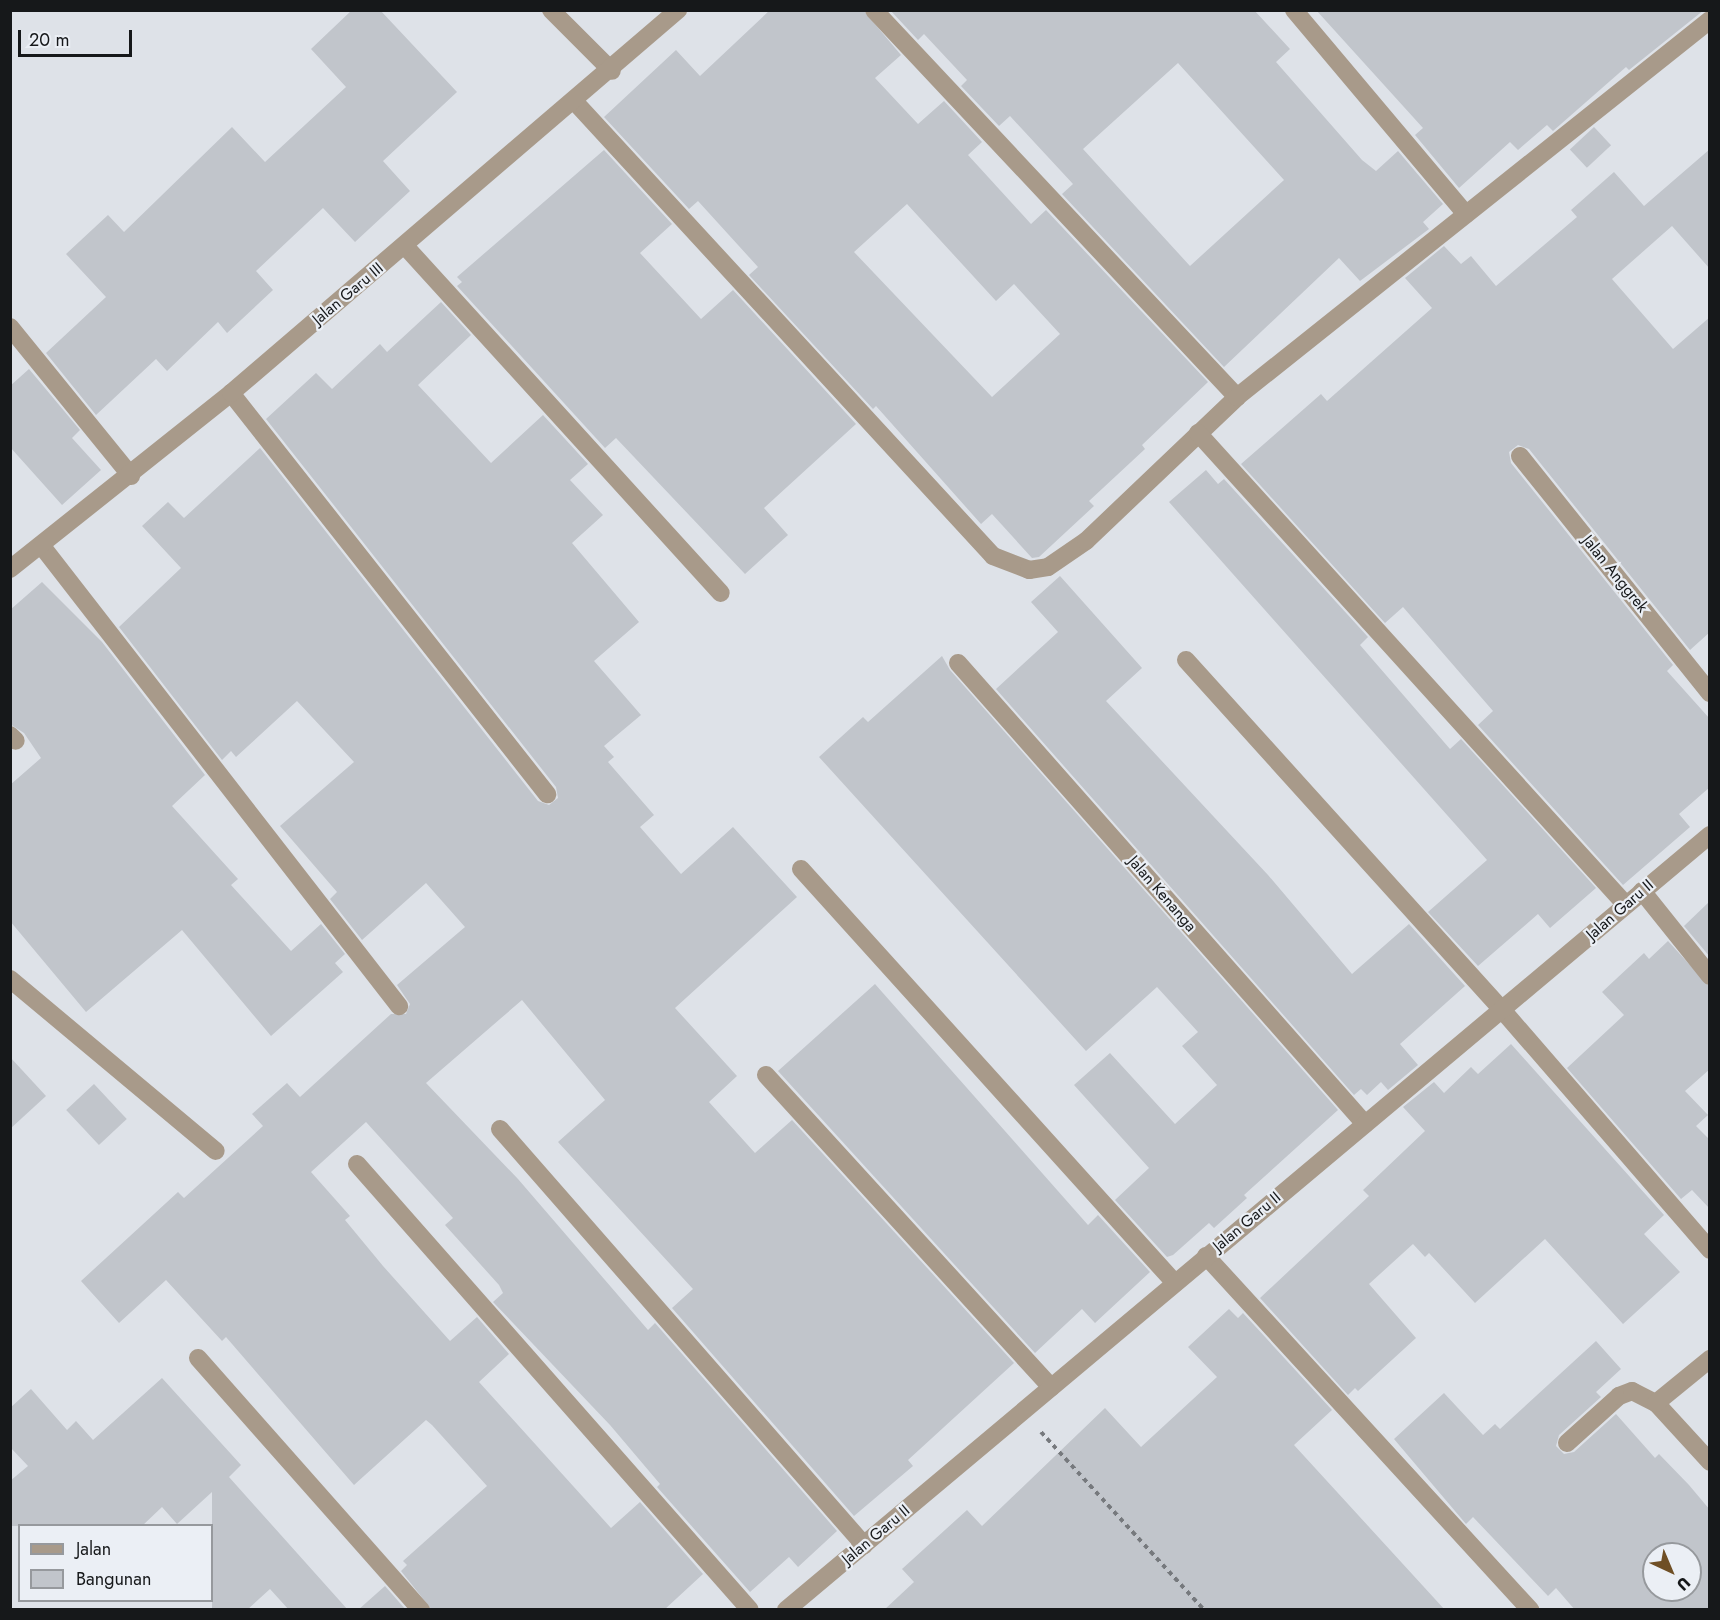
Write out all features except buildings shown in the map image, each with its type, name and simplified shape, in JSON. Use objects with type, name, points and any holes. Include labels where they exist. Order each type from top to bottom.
[{"type":"street","points":[[551,10],[612,71]]},
{"type":"street","name":"Jalan Garu III","points":[[10,569],[131,476],[231,393],[576,102],[678,10]]},
{"type":"street","points":[[874,10],[1237,397]]},
{"type":"street","points":[[1294,10],[1466,214]]},
{"type":"street","points":[[576,102],[1005,564],[1029,570],[1057,561],[1086,541],[1237,397],[1710,20]]},
{"type":"street","points":[[405,246],[722,593]]},
{"type":"street","points":[[10,327],[131,476]]},
{"type":"street","points":[[231,393],[421,639],[547,794]]},
{"type":"street","points":[[1197,433],[1626,904]]},
{"type":"street","name":"Jalan Anggrek","points":[[1520,456],[1710,693]]},
{"type":"street","points":[[41,545],[399,1006]]},
{"type":"street","points":[[1186,660],[1504,1012],[1710,1250]]},
{"type":"street","name":"Jalan Kenanga","points":[[958,663],[1365,1124]]},
{"type":"street","name":"Jalan Garu II","points":[[786,1610],[1206,1256],[1504,1012],[1626,904],[1710,835]]},
{"type":"street","points":[[801,869],[1175,1283]]},
{"type":"street","points":[[1642,891],[1710,976]]},
{"type":"street","points":[[10,980],[216,1151]]},
{"type":"street","points":[[766,1075],[1051,1388]]},
{"type":"street","points":[[500,1129],[864,1545]]},
{"type":"street","points":[[357,1164],[750,1610]]},
{"type":"street","points":[[1206,1256],[1530,1610]]},
{"type":"street","points":[[198,1358],[421,1610]]},
{"type":"street","points":[[1656,1403],[1710,1359]]},
{"type":"street","points":[[1566,1443],[1619,1396],[1632,1391],[1656,1403],[1710,1462]]},
{"type":"path","points":[[1022,1412],[1204,1610]]}]
